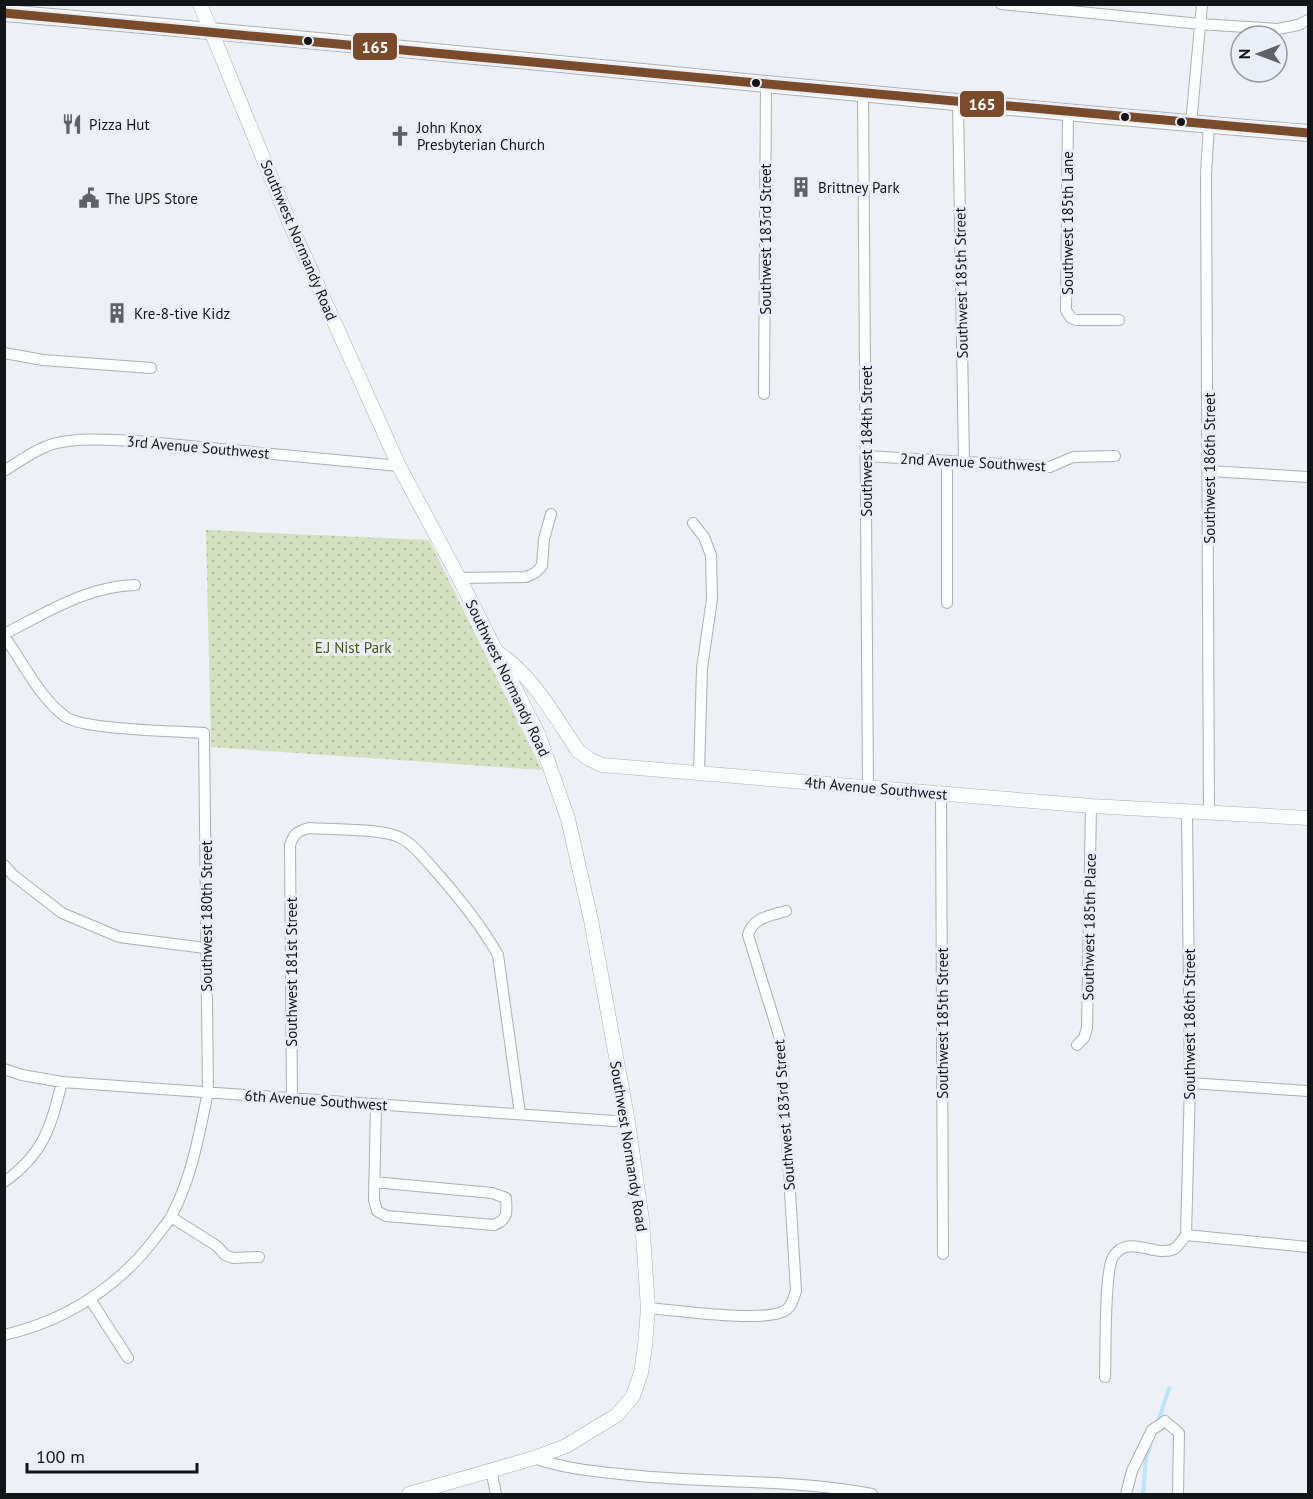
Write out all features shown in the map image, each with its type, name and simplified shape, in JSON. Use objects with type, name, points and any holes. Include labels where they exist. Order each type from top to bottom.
[{"type":"main road","points":[[4,13],[211,30],[958,103],[1308,133]]},
{"type":"street","name":"Southwest Normandy Road","points":[[200,4],[291,226],[399,466],[539,736],[568,819],[591,920],[628,1122],[642,1220],[648,1308],[641,1373],[633,1396],[617,1415],[566,1446],[534,1458],[409,1494]]},
{"type":"street","points":[[1001,4],[1200,24],[1278,29],[1298,26],[1308,20]]},
{"type":"street","points":[[1191,124],[1202,4]]},
{"type":"street","name":"Southwest 183rd Street","points":[[764,394],[766,85]]},
{"type":"street","name":"Southwest 184th Street","points":[[863,94],[868,787]]},
{"type":"street","name":"Southwest 185th Street","points":[[958,103],[964,462]]},
{"type":"street","name":"Southwest 185th Lane","points":[[1068,113],[1066,310],[1071,318],[1076,320],[1119,320]]},
{"type":"street","name":"Southwest 186th Street","points":[[1209,125],[1206,174],[1209,812]]},
{"type":"street","points":[[4,353],[43,360],[151,368]]},
{"type":"street","name":"3rd Avenue Southwest","points":[[4,471],[52,444],[97,440],[137,441],[399,466]]},
{"type":"street","name":"2nd Avenue Southwest","points":[[866,456],[1050,467],[1073,457],[1115,456]]},
{"type":"street","points":[[947,461],[947,603]]},
{"type":"street","points":[[1209,471],[1308,477]]},
{"type":"street","points":[[459,578],[526,577],[535,573],[542,566],[544,539],[551,514]]},
{"type":"street","points":[[693,523],[704,537],[711,555],[712,599],[702,668],[699,774]]},
{"type":"street","points":[[4,635],[92,591],[114,585],[135,585]]},
{"type":"street","name":"Southwest 180th Street","points":[[4,635],[47,699],[68,719],[94,725],[204,733],[208,1092],[188,1179],[171,1217],[145,1252],[127,1271],[90,1299],[55,1318],[4,1335]]},
{"type":"street","name":"4th Avenue Southwest","points":[[496,650],[513,662],[530,681],[578,751],[603,765],[1091,806],[1308,818]]},
{"type":"street","name":"Southwest 185th Street","points":[[941,793],[943,1254]]},
{"type":"street","name":"Southwest 185th Place","points":[[1077,1045],[1084,1038],[1087,1028],[1091,806]]},
{"type":"street","name":"Southwest 186th Street","points":[[1186,1235],[1190,1083],[1187,812]]},
{"type":"street","name":"Southwest 181st Street","points":[[292,1098],[290,846],[293,836],[298,831],[309,828],[384,833],[401,838],[418,852],[450,888],[488,937],[498,955],[520,1114]]},
{"type":"street","points":[[4,865],[62,913],[119,937],[205,948]]},
{"type":"street","name":"Southwest 183rd Street","points":[[648,1308],[765,1317],[787,1310],[792,1303],[796,1291],[781,1042],[748,935],[750,927],[759,919],[786,911]]},
{"type":"street","name":"6th Avenue Southwest","points":[[4,1069],[22,1076],[62,1082],[628,1122]]},
{"type":"street","points":[[4,1182],[38,1150],[51,1127],[62,1082]]},
{"type":"street","points":[[1190,1083],[1308,1090]]},
{"type":"street","points":[[374,1182],[492,1193],[506,1198],[508,1213],[502,1222],[494,1225],[386,1216],[377,1211],[374,1200],[374,1182],[376,1105]]},
{"type":"street","points":[[171,1217],[217,1246],[225,1255],[233,1258],[259,1257]]},
{"type":"street","points":[[1105,1377],[1109,1274],[1114,1255],[1123,1248],[1136,1246],[1162,1251],[1172,1250],[1179,1246],[1186,1235],[1308,1247]]},
{"type":"street","points":[[90,1299],[129,1358]]},
{"type":"street","points":[[1126,1494],[1132,1470],[1152,1430],[1165,1421],[1179,1433],[1178,1494]]},
{"type":"street","points":[[534,1458],[558,1466],[666,1480],[789,1484],[872,1494]]},
{"type":"street","points":[[491,1470],[496,1494]]},
{"type":"green space","name":"E.J Nist Park","points":[[206,530],[429,540],[542,770],[211,747]]},
{"type":"waterway","points":[[1158,1422],[1169,1388]]},
{"type":"waterway","points":[[1143,1494],[1146,1458],[1150,1446]]},
{"type":"transit line","name":"165","points":[[4,13],[1308,133]]},
{"type":"place","name":"Pizza Hut","points":[[72,124]]},
{"type":"place","name":"John Knox Presbyterian Church","points":[[400,136]]},
{"type":"place","name":"Brittney Park","points":[[801,187]]},
{"type":"place","name":"The UPS Store","points":[[89,198]]},
{"type":"place","name":"Kre-8-tive Kidz","points":[[117,313]]}]
